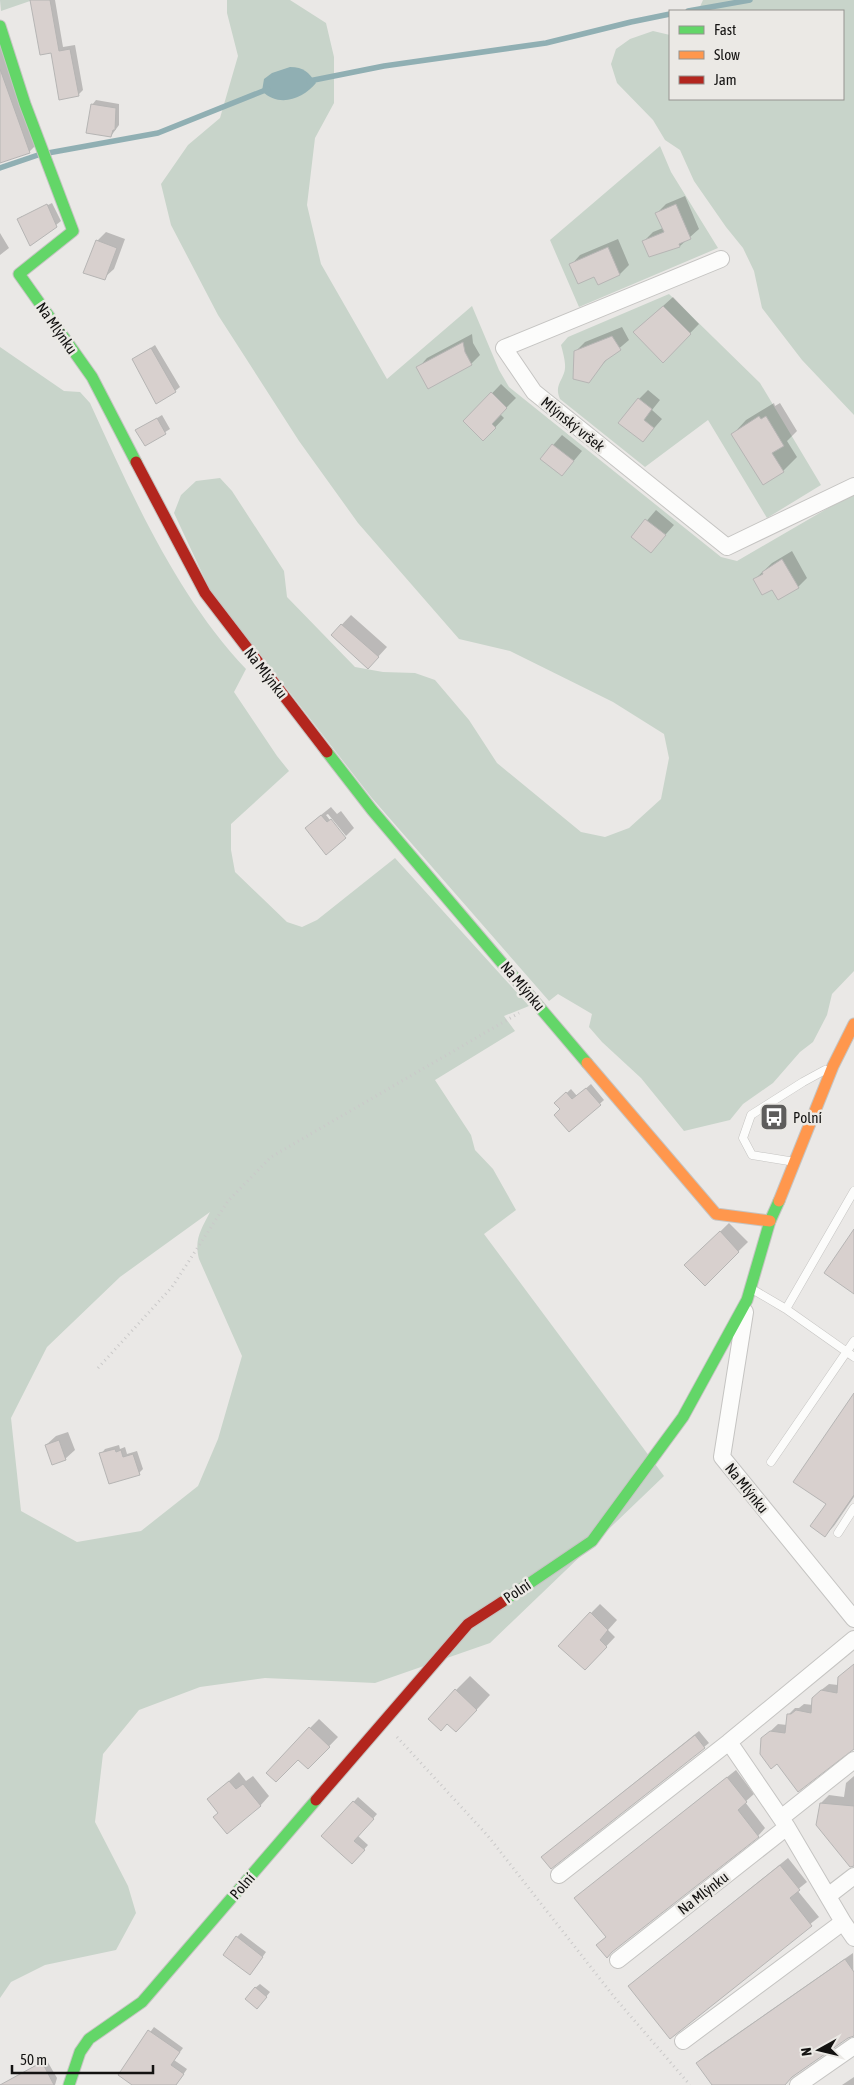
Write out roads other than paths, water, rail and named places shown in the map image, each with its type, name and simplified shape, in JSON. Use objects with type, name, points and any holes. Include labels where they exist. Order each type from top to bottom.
[{"type":"street","name":"Na Mlýnku","points":[[0,26],[25,104],[73,231],[20,274],[92,377],[205,593],[372,810],[716,1214],[770,1221]]},
{"type":"street","name":"Mlýnský vršek","points":[[721,259],[504,348],[534,392],[727,547],[854,486]]},
{"type":"street","name":"Polní","points":[[69,2085],[80,2052],[89,2039],[142,2002],[468,1624],[592,1541],[683,1417],[749,1294],[770,1221],[796,1162],[833,1066],[854,1024]]},
{"type":"street","name":"Na Mlýnku","points":[[749,1294],[722,1457],[854,1619]]},
{"type":"street","points":[[559,1875],[729,1742],[854,1640]]},
{"type":"street","points":[[729,1742],[784,1823],[854,1938]]},
{"type":"street","name":"Na Mlýnku","points":[[618,1960],[784,1823],[854,1760]]},
{"type":"street","points":[[828,1896],[854,1876]]},
{"type":"street","points":[[683,2041],[843,1922]]},
{"type":"street","points":[[798,2085],[854,2046]]},
{"type":"lane","points":[[796,1162],[752,1156],[743,1138],[751,1115],[803,1082],[833,1066]]},
{"type":"lane","points":[[786,1309],[854,1191]]},
{"type":"lane","points":[[749,1294],[786,1309],[851,1354]]},
{"type":"lane","points":[[771,1462],[851,1354],[854,1341]]},
{"type":"lane","points":[[838,1533],[854,1508]]},
{"type":"water","points":[[290,67],[305,71],[316,83],[311,89],[298,97],[290,99],[276,99],[262,91],[264,79],[272,73]]},
{"type":"waterway","points":[[694,10],[750,0]]},
{"type":"waterway","points":[[309,81],[384,66],[546,43],[669,14]]},
{"type":"waterway","points":[[48,153],[158,133],[268,89]]},
{"type":"waterway","points":[[0,168],[38,155]]},
{"type":"place","name":"Polní","points":[[774,1117]]}]
